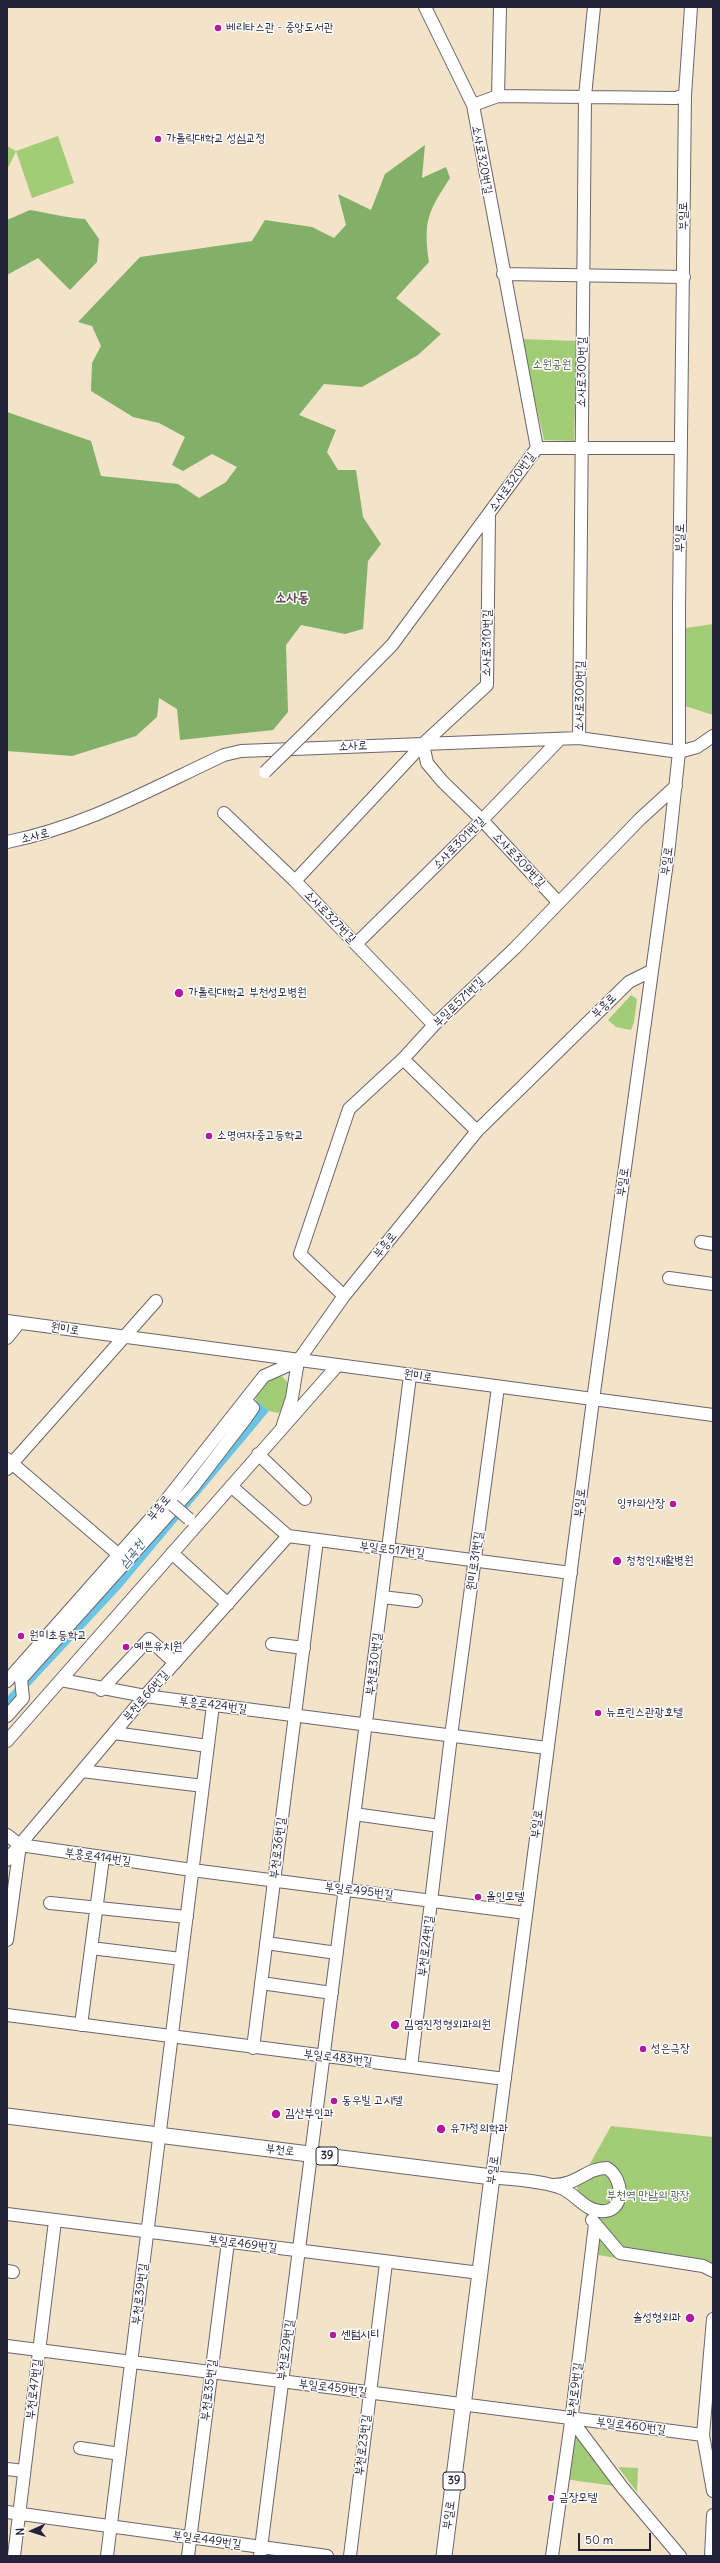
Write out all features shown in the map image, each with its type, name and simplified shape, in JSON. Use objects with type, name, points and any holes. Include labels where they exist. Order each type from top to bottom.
[{"type":"main road","name":"부천로","points":[[7,2116],[492,2177]]},
{"type":"main road","name":"부일로","points":[[444,2556],[492,2177]]},
{"type":"street","name":"소사로320번길","points":[[265,772],[392,645],[537,448],[502,274],[473,105],[425,7]]},
{"type":"street","points":[[498,96],[500,7]]},
{"type":"street","name":"소사로300번길","points":[[579,738],[583,274],[586,208],[586,96],[594,7]]},
{"type":"street","name":"부일로","points":[[492,2177],[593,1400],[676,786],[679,752],[679,607],[685,95],[691,7]]},
{"type":"street","points":[[473,105],[498,96],[676,98],[685,95]]},
{"type":"street","points":[[502,274],[583,274],[684,277]]},
{"type":"street","points":[[537,448],[682,448]]},
{"type":"street","name":"소사로310번길","points":[[295,881],[423,744],[486,685],[489,514]]},
{"type":"street","name":"소사로","points":[[7,842],[47,834],[98,816],[224,755],[241,751],[559,740],[579,738],[679,752],[697,747],[713,736]]},
{"type":"street","name":"소사로301번길","points":[[356,944],[482,820],[559,740]]},
{"type":"street","name":"소사로309번길","points":[[423,744],[427,763],[442,782],[482,820],[558,902]]},
{"type":"street","name":"부일로571번길","points":[[344,1296],[300,1254],[349,1110],[403,1059],[434,1025],[515,948],[558,902],[676,786]]},
{"type":"street","name":"소사로327번길","points":[[224,812],[295,881],[434,1025]]},
{"type":"street","name":"부흥로","points":[[283,1425],[292,1398],[298,1361],[344,1296],[477,1131],[629,982],[651,971]]},
{"type":"street","points":[[403,1059],[477,1131]]},
{"type":"street","points":[[669,1278],[713,1284]]},
{"type":"street","points":[[119,1555],[9,1464],[156,1301]]},
{"type":"street","name":"원미로","points":[[7,1321],[122,1338],[713,1415]]},
{"type":"street","points":[[7,1338],[19,1323]]},
{"type":"street","name":"부흥로","points":[[7,1681],[119,1555],[170,1502],[264,1376],[298,1361]]},
{"type":"street","name":"부흥로","points":[[7,1741],[172,1553],[192,1522],[231,1486],[283,1425],[337,1366]]},
{"type":"street","name":"부천로30번길","points":[[311,2154],[410,1376]]},
{"type":"street","name":"원미로31번길","points":[[451,1736],[498,1387]]},
{"type":"street","points":[[7,1716],[24,1698],[21,1679],[193,1487],[253,1408],[248,1403]]},
{"type":"street","points":[[258,1454],[306,1499]]},
{"type":"street","points":[[231,1486],[288,1536]]},
{"type":"street","points":[[170,1502],[192,1522]]},
{"type":"street","name":"부일로517번길","points":[[288,1536],[571,1573]]},
{"type":"street","name":"부천로66번길","points":[[7,1860],[145,1696],[288,1536]]},
{"type":"street","name":"부천로36번길","points":[[253,2048],[317,1540]]},
{"type":"street","points":[[172,1553],[228,1604]]},
{"type":"street","points":[[382,1597],[416,1601]]},
{"type":"street","points":[[101,1690],[149,1639],[175,1663]]},
{"type":"street","points":[[272,1644],[304,1648]]},
{"type":"street","name":"부흥로424번길","points":[[61,1680],[101,1690],[547,1748]]},
{"type":"street","name":"부천로39번길","points":[[107,2556],[161,2135],[186,1917],[213,1705]]},
{"type":"street","points":[[114,1733],[208,1746]]},
{"type":"street","name":"부천로24번길","points":[[412,2067],[451,1736]]},
{"type":"street","points":[[82,1771],[203,1786]]},
{"type":"street","points":[[354,1814],[440,1826]]},
{"type":"street","name":"부흥로414번길","points":[[7,1835],[20,1845],[192,1870]]},
{"type":"street","points":[[7,1940],[20,1845]]},
{"type":"street","points":[[81,2025],[103,1858]]},
{"type":"street","name":"부일로495번길","points":[[192,1870],[526,1912]]},
{"type":"street","points":[[50,1903],[186,1917]]},
{"type":"street","points":[[266,1943],[337,1953]]},
{"type":"street","points":[[92,1948],[181,1959]]},
{"type":"street","points":[[261,1983],[332,1993]]},
{"type":"street","name":"부일로483번길","points":[[7,2015],[172,2038],[505,2079]]},
{"type":"street","name":"부천로29번길","points":[[261,2551],[311,2154]]},
{"type":"street","name":"부천로","points":[[492,2177],[554,2186],[572,2194],[591,2209],[605,2211],[617,2203],[621,2187],[618,2177],[607,2168],[591,2170],[575,2182],[554,2186]]},
{"type":"street","points":[[572,2194],[620,2253],[703,2266],[713,2271]]},
{"type":"street","name":"부일로469번길","points":[[7,2214],[386,2263],[480,2273]]},
{"type":"street","name":"부천로47번길","points":[[14,2556],[55,2221]]},
{"type":"street","name":"부천로9번길","points":[[552,2556],[571,2420],[595,2224]]},
{"type":"street","name":"부천로35번길","points":[[188,2556],[228,2242]]},
{"type":"street","name":"부천로23번길","points":[[350,2556],[386,2263]]},
{"type":"street","points":[[713,2319],[703,2435],[713,2491]]},
{"type":"street","name":"부일로459번길","points":[[7,2346],[464,2405]]},
{"type":"street","name":"부일로460번길","points":[[464,2405],[571,2420],[703,2435]]},
{"type":"street","points":[[571,2420],[622,2487],[680,2556]]},
{"type":"street","points":[[80,2448],[120,2454]]},
{"type":"street","points":[[7,2469],[24,2471]]},
{"type":"street","name":"부일로449번길","points":[[7,2512],[191,2537],[261,2551],[327,2556]]},
{"type":"street","points":[[711,2556],[713,2515]]},
{"type":"green space","points":[[58,136],[74,183],[32,198],[16,151]]},
{"type":"green space","points":[[425,145],[422,178],[446,167],[450,178],[429,217],[427,226],[427,248],[429,262],[396,298],[441,334],[418,355],[362,387],[324,384],[299,415],[336,430],[327,452],[338,470],[356,470],[363,517],[381,544],[368,561],[363,629],[345,634],[301,625],[286,645],[288,712],[273,730],[180,740],[177,709],[159,698],[157,717],[136,736],[72,756],[7,751],[7,412],[91,441],[101,476],[178,484],[199,498],[226,482],[237,467],[212,454],[183,471],[172,465],[185,437],[159,423],[133,417],[91,391],[92,363],[101,346],[92,326],[78,322],[140,257],[252,241],[265,220],[312,227],[334,238],[346,225],[338,194],[371,210],[385,174]]},
{"type":"green space","points":[[7,146],[16,151],[7,170]]},
{"type":"green space","points":[[30,210],[64,217],[85,219],[99,239],[97,262],[70,290],[38,258],[7,275],[7,220]]},
{"type":"green space","name":"소원공원","points":[[521,339],[577,341],[574,441],[544,440]]},
{"type":"green space","points":[[713,624],[713,715],[679,704],[679,629]]},
{"type":"green space","points":[[631,995],[637,999],[634,1022],[631,1030],[616,1027],[608,1020]]},
{"type":"green space","points":[[278,1375],[283,1377],[290,1386],[289,1396],[279,1413],[269,1411],[256,1400],[255,1396],[269,1379]]},
{"type":"green space","name":"부천역 만남의 광장","points":[[611,2126],[713,2137],[712,2274],[598,2255],[577,2187]]},
{"type":"green space","points":[[571,2422],[622,2487],[564,2479]]},
{"type":"green space","points":[[618,2467],[638,2468],[637,2492]]},
{"type":"water","name":"심곡천","points":[[256,1400],[269,1411],[120,1589],[7,1710],[7,1697],[250,1419]]},
{"type":"place","name":"베리타스관 - 중앙도서관","points":[[218,28]]},
{"type":"place","name":"가톨릭대학교 성심교정","points":[[158,139]]},
{"type":"place","name":"가톨릭대학교 부천성모병원","points":[[179,993]]},
{"type":"place","name":"소명여자중고등학교","points":[[209,1136]]},
{"type":"place","name":"잉카의산장","points":[[673,1504]]},
{"type":"place","name":"청청인재활병원","points":[[617,1561]]},
{"type":"place","name":"원미초등학교","points":[[21,1636]]},
{"type":"place","name":"예쁜유치원","points":[[126,1647]]},
{"type":"place","name":"뉴프린스관광호텔","points":[[598,1713]]},
{"type":"place","name":"올인모텔","points":[[478,1897]]},
{"type":"place","name":"김영진정형외과의원","points":[[395,2025]]},
{"type":"place","name":"성은극장","points":[[643,2049]]},
{"type":"place","name":"동우빌 고시텔","points":[[334,2101]]},
{"type":"place","name":"김산부인과","points":[[276,2114]]},
{"type":"place","name":"유가정의학과","points":[[441,2129]]},
{"type":"place","name":"솔성형외과","points":[[690,2318]]},
{"type":"place","name":"센텀시티","points":[[333,2335]]},
{"type":"place","name":"금장모텔","points":[[551,2498]]},
{"type":"district","name":"소사동","points":[[292,598]]}]
